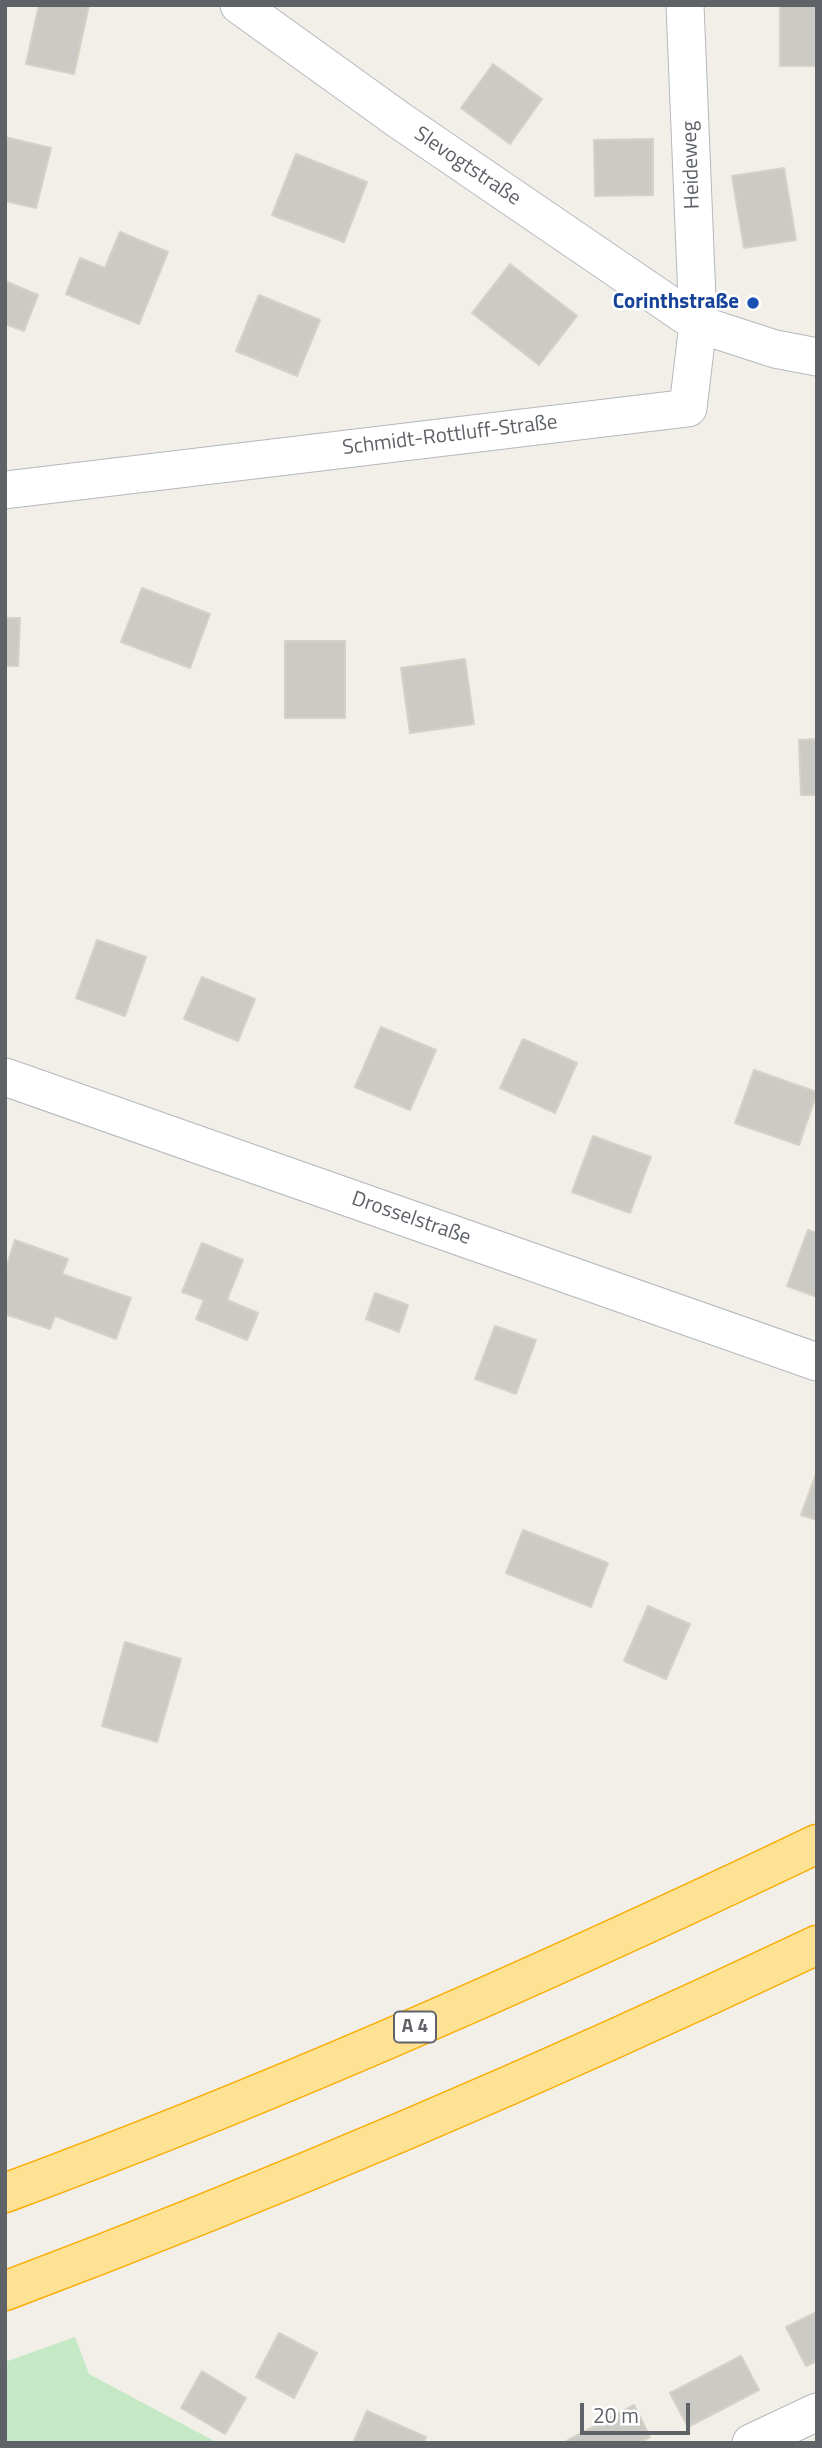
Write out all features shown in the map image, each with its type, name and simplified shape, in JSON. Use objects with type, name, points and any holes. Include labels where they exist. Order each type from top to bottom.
[{"type":"highway","name":"A 4","points":[[5,2193],[181,2126],[444,2015],[817,1844]]},
{"type":"highway","points":[[5,2291],[259,2193],[506,2088],[817,1945]]},
{"type":"street","name":"Slevogtstraße","points":[[239,5],[399,120],[698,324]]},
{"type":"street","name":"Heideweg","points":[[685,5],[698,324]]},
{"type":"street","points":[[698,324],[775,349],[817,356]]},
{"type":"street","name":"Schmidt-Rottluff-Straße","points":[[5,489],[688,408],[698,324]]},
{"type":"street","name":"Drosselstraße","points":[[5,1077],[817,1362]]},
{"type":"street","points":[[751,2443],[817,2412]]},
{"type":"green space","points":[[75,2337],[89,2374],[218,2443],[5,2443],[5,2362]]},
{"type":"building","points":[[39,5],[89,5],[74,74],[26,64]]},
{"type":"building","points":[[780,5],[817,5],[817,66],[780,66]]},
{"type":"building","points":[[493,64],[542,99],[510,144],[461,108]]},
{"type":"building","points":[[5,137],[51,148],[36,208],[5,201]]},
{"type":"building","points":[[653,139],[653,195],[595,196],[594,140]]},
{"type":"building","points":[[296,154],[367,182],[344,242],[272,215]]},
{"type":"building","points":[[784,168],[796,240],[744,248],[732,176]]},
{"type":"building","points":[[120,232],[168,252],[139,324],[66,294],[80,258],[105,268]]},
{"type":"building","points":[[510,264],[577,316],[539,365],[472,313]]},
{"type":"building","points":[[5,281],[38,295],[24,331],[5,324]]},
{"type":"building","points":[[259,295],[320,320],[297,376],[236,351]]},
{"type":"building","points":[[142,588],[210,614],[190,668],[121,642]]},
{"type":"building","points":[[5,618],[20,618],[18,666],[5,666]]},
{"type":"building","points":[[285,641],[345,641],[345,718],[285,718]]},
{"type":"building","points":[[465,659],[474,724],[410,733],[401,668]]},
{"type":"building","points":[[817,739],[817,795],[801,795],[799,740]]},
{"type":"building","points":[[97,940],[146,957],[125,1016],[76,998]]},
{"type":"building","points":[[202,977],[255,999],[238,1041],[184,1019]]},
{"type":"building","points":[[381,1027],[436,1050],[410,1110],[355,1087]]},
{"type":"building","points":[[523,1039],[577,1063],[555,1113],[500,1088]]},
{"type":"building","points":[[754,1070],[817,1092],[799,1145],[735,1123]]},
{"type":"building","points":[[593,1136],[651,1157],[630,1213],[572,1192]]},
{"type":"building","points":[[808,1230],[817,1233],[817,1297],[787,1286]]},
{"type":"building","points":[[15,1240],[68,1259],[62,1274],[131,1298],[116,1339],[55,1316],[50,1329],[5,1314],[5,1271]]},
{"type":"building","points":[[202,1243],[243,1260],[227,1300],[258,1313],[247,1340],[196,1319],[204,1300],[182,1292]]},
{"type":"building","points":[[375,1293],[408,1305],[399,1332],[366,1319]]},
{"type":"building","points":[[495,1326],[536,1340],[516,1394],[475,1379]]},
{"type":"building","points":[[817,1471],[817,1520],[801,1515]]},
{"type":"building","points":[[523,1530],[608,1563],[591,1607],[506,1573]]},
{"type":"building","points":[[648,1606],[690,1624],[666,1679],[624,1661]]},
{"type":"building","points":[[125,1642],[181,1659],[157,1742],[102,1726]]},
{"type":"building","points":[[817,2312],[817,2361],[806,2366],[786,2327]]},
{"type":"building","points":[[279,2333],[317,2353],[294,2398],[256,2377]]},
{"type":"building","points":[[741,2356],[759,2390],[688,2427],[670,2393]]},
{"type":"building","points":[[202,2371],[246,2398],[225,2434],[181,2408]]},
{"type":"building","points":[[634,2405],[650,2437],[638,2443],[563,2443]]},
{"type":"building","points":[[367,2411],[426,2437],[423,2443],[353,2443]]},
{"type":"place","name":"Corinthstraße","points":[[753,303]]}]
